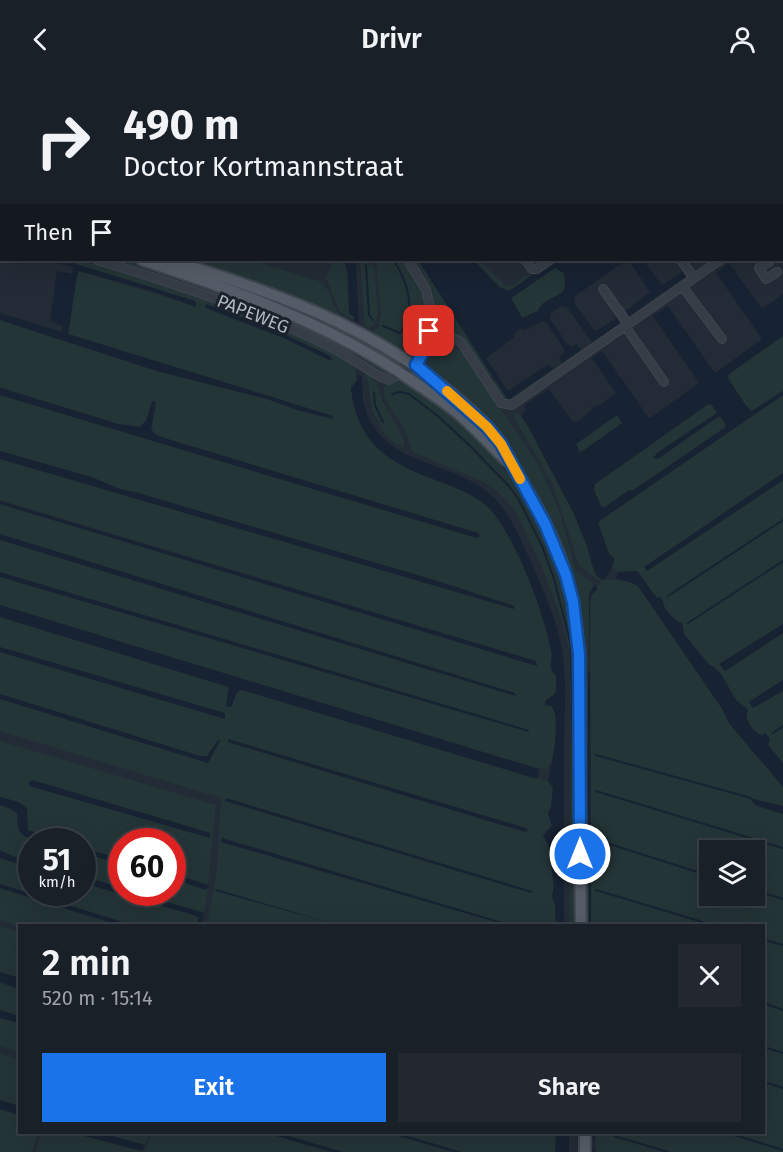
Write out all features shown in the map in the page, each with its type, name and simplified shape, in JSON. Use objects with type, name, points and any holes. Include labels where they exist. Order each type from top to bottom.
[{"type":"main road","points":[[145,261],[227,289],[318,325],[367,351],[460,416],[513,468]]},
{"type":"main road","points":[[172,261],[288,300],[354,328],[416,365],[487,427],[501,444],[536,504],[555,543],[568,584],[577,627],[581,924]]},
{"type":"main road","points":[[585,1134],[585,1152]]},
{"type":"street","name":"PAPEWEG","points":[[99,261],[175,284],[261,316],[304,334],[355,360],[382,378],[389,380],[400,373]]},
{"type":"street","points":[[400,373],[416,365],[429,341],[431,312],[426,290],[409,261]]},
{"type":"street","points":[[526,261],[532,269],[537,269],[549,261]]},
{"type":"street","points":[[682,261],[694,278]]},
{"type":"street","points":[[429,331],[461,342],[501,403],[506,406],[512,405],[719,261]]},
{"type":"street","points":[[769,261],[759,268],[766,279],[777,272]]},
{"type":"street","points":[[682,286],[722,339]]},
{"type":"street","points":[[603,289],[664,382]]},
{"type":"street","points":[[400,373],[406,358],[429,331]]},
{"type":"shaded area","points":[[66,261],[82,261],[170,287],[302,337],[356,366],[357,380],[351,388],[354,407],[360,424],[379,449],[405,467],[464,491],[482,502],[497,517],[518,554],[550,640],[551,669],[557,680],[555,693],[547,699],[556,713],[554,756],[548,769],[540,767],[539,769],[0,605],[0,504],[536,665],[535,661],[0,500],[0,459],[514,606],[0,451],[0,395],[477,538],[478,533],[164,438],[155,434],[151,429],[156,403],[153,401],[146,422],[139,427],[118,424],[0,387],[0,320],[157,371],[297,409],[300,406],[68,334],[79,271],[196,306],[195,301]],"holes":[[[207,309],[284,334],[333,359],[329,360],[284,338]]]},
{"type":"shaded area","points":[[112,261],[136,261],[220,289],[321,332],[391,374],[386,376],[381,374],[318,336],[250,306]]},
{"type":"shaded area","points":[[154,261],[163,261],[193,270],[284,301],[394,354],[390,359],[317,320]]},
{"type":"shaded area","points":[[191,261],[255,261],[321,282],[327,289],[337,312],[351,324],[285,293]]},
{"type":"shaded area","points":[[333,261],[344,261],[349,314],[354,316],[354,320],[340,312],[326,278]]},
{"type":"shaded area","points":[[372,261],[404,261],[422,293],[426,311],[425,320],[418,338],[408,348],[393,347],[370,333],[379,327],[381,312],[376,264]]},
{"type":"shaded area","points":[[413,261],[419,261],[492,376],[487,377],[462,337],[438,328],[431,292]]},
{"type":"shaded area","points":[[475,261],[480,261],[506,286],[512,286],[526,275],[529,279],[509,291],[499,288]]},
{"type":"shaded area","points":[[360,263],[373,266],[375,271],[378,315],[374,325],[369,327],[365,326]]},
{"type":"shaded area","points":[[555,268],[564,273],[563,292],[542,304],[538,311],[522,318],[511,298]]},
{"type":"shaded area","points":[[783,336],[783,391],[752,411],[735,391],[728,378],[729,374]]},
{"type":"shaded area","points":[[449,339],[465,356],[540,467],[560,513],[576,571],[594,584],[589,595],[587,844],[590,924],[584,924],[583,653],[578,607],[555,531],[526,478],[505,445],[428,368],[429,350],[438,340]]},
{"type":"shaded area","points":[[581,350],[584,352],[511,403],[506,403],[492,384],[495,380],[508,400]]},
{"type":"shaded area","points":[[362,369],[376,381],[382,400],[404,439],[404,448],[393,442],[380,429],[372,410],[368,380],[362,376]]},
{"type":"shaded area","points":[[402,380],[410,383],[429,394],[463,425],[490,453],[525,497],[551,547],[567,601],[575,659],[576,924],[569,924],[571,715],[569,649],[562,621],[542,567],[514,509],[497,491],[484,482],[413,452],[403,426],[384,395],[386,384]]},
{"type":"shaded area","points":[[783,395],[783,473],[645,567],[648,570],[783,480],[783,624],[720,664],[725,671],[783,633],[783,680],[749,702],[753,707],[783,691],[783,763],[768,745],[769,739],[751,727],[746,714],[748,711],[737,701],[719,671],[710,665],[684,634],[682,623],[678,622],[665,608],[661,598],[657,598],[637,571],[618,572],[611,565],[598,525],[600,520]]},
{"type":"shaded area","points":[[709,404],[718,413],[657,453],[655,459],[720,416],[725,427],[632,491],[629,490],[602,507],[594,490],[595,484]]},
{"type":"shaded area","points":[[516,413],[521,416],[529,428],[574,514],[592,564],[602,580],[620,580],[638,586],[723,710],[729,723],[783,787],[783,806],[751,799],[755,805],[783,814],[783,1152],[596,1152],[596,1134],[765,1134],[765,924],[591,924],[590,603],[600,582],[579,565],[552,483],[516,421],[514,415]]},
{"type":"shaded area","points":[[617,414],[623,423],[580,453],[576,444]]},
{"type":"shaded area","points":[[0,617],[229,687],[226,706],[231,707],[237,692],[242,690],[548,781],[553,788],[548,813],[552,826],[546,831],[544,838],[551,851],[554,887],[552,896],[555,904],[556,924],[207,924],[217,871],[221,798],[0,731]]},
{"type":"shaded area","points":[[0,741],[216,805],[208,885],[186,878],[186,830],[210,837],[210,833],[31,780],[29,786],[178,828],[108,828],[108,855],[96,852],[96,828],[27,828],[27,808],[18,802],[0,797]]},
{"type":"shaded area","points":[[0,805],[16,813],[18,817],[18,858],[0,850]]},
{"type":"shaded area","points":[[96,857],[108,860],[108,884],[96,880]]},
{"type":"shaded area","points":[[0,858],[18,864],[18,890],[0,884]]},
{"type":"shaded area","points":[[186,882],[208,888],[204,913],[180,906],[186,906]]},
{"type":"shaded area","points":[[96,887],[108,890],[108,906],[163,906],[199,918],[197,924],[129,924],[71,906],[96,906]]},
{"type":"shaded area","points":[[0,888],[18,894],[18,906],[57,906],[115,924],[18,924],[0,920]]},
{"type":"shaded area","points":[[0,926],[18,932],[18,978],[0,972]]},
{"type":"shaded area","points":[[0,983],[18,989],[18,1016],[0,1010]]},
{"type":"shaded area","points":[[0,1018],[18,1023],[18,1052],[0,1046]]},
{"type":"shaded area","points":[[0,1053],[18,1059],[18,1106],[0,1100]]},
{"type":"shaded area","points":[[0,1109],[18,1115],[18,1134],[38,1134],[32,1152],[0,1152]]},
{"type":"shaded area","points":[[40,1134],[77,1134],[142,1151],[146,1149],[151,1134],[556,1134],[555,1152],[36,1152]]},
{"type":"shaded area","points":[[105,1134],[149,1134],[145,1145]]},
{"type":"water","points":[[49,261],[66,261],[195,301],[196,307],[152,291],[79,271],[68,334],[333,416],[333,419],[297,410],[267,399],[157,371],[0,320],[0,313],[62,332],[63,326],[50,321],[57,271],[72,274],[73,267]]},
{"type":"water","points":[[344,261],[354,261],[363,400],[371,423],[385,440],[402,452],[462,477],[481,487],[498,502],[519,536],[554,619],[561,644],[565,679],[564,924],[556,924],[552,896],[554,886],[551,851],[543,835],[552,826],[548,813],[553,788],[548,781],[556,731],[554,712],[551,706],[545,705],[545,701],[555,694],[556,675],[551,668],[552,652],[542,616],[517,553],[497,518],[487,506],[464,491],[420,474],[391,458],[378,449],[360,424],[351,388],[357,380],[354,316],[349,314],[348,273]]},
{"type":"water","points":[[419,261],[475,261],[499,287],[509,291],[553,261],[625,261],[575,296],[574,303],[594,330],[598,330],[616,318],[620,323],[592,342],[567,307],[561,306],[551,313],[550,319],[567,344],[571,347],[577,344],[581,350],[562,363],[559,358],[565,351],[547,323],[542,321],[525,330],[521,328],[514,337],[486,358],[507,390],[549,364],[553,369],[508,400]],"holes":[[[555,268],[564,273],[563,292],[542,304],[538,311],[522,318],[511,298]]]},
{"type":"water","points":[[629,261],[644,261],[661,284],[682,272],[685,277],[629,316],[626,311],[650,292]]},
{"type":"water","points":[[729,263],[762,309],[783,294],[783,336],[729,374],[728,378],[746,406],[752,411],[783,391],[783,395],[598,522],[609,554],[615,559],[608,575],[602,580],[596,575],[574,514],[521,416],[526,410],[525,405],[549,389],[573,422],[577,422],[592,410],[591,407],[600,405],[616,393],[592,358],[602,351],[648,417],[652,417],[699,383],[653,316],[668,306],[714,372],[762,339],[716,273]],"holes":[[[708,404],[712,405],[717,413],[653,458],[658,459],[719,416],[725,423],[725,428],[632,491],[629,490],[605,507],[601,507],[594,490],[595,484]],[[617,415],[622,423],[580,453],[576,444]]]},
{"type":"water","points":[[207,304],[284,334],[333,359],[329,360],[284,338],[206,308]]},
{"type":"water","points":[[0,388],[118,424],[139,427],[146,421],[152,401],[156,402],[151,429],[155,434],[164,438],[478,533],[480,536],[477,538],[0,395]]},
{"type":"water","points":[[0,451],[91,477],[120,489],[434,580],[514,606],[514,609],[0,459]]},
{"type":"water","points":[[783,473],[783,480],[647,571],[644,567]]},
{"type":"water","points":[[0,501],[536,661],[537,666],[0,504]]},
{"type":"water","points":[[0,534],[515,693],[516,696],[0,540]]},
{"type":"water","points":[[637,571],[657,598],[661,597],[669,614],[682,623],[684,634],[709,665],[722,676],[737,701],[747,709],[746,714],[753,730],[762,735],[765,733],[770,738],[768,745],[783,763],[783,787],[729,723],[723,710],[638,586],[616,579],[618,572]]},
{"type":"water","points":[[0,572],[529,730],[529,732],[0,577]]},
{"type":"water","points":[[594,585],[598,589],[591,595],[590,603],[589,675],[589,595]]},
{"type":"water","points":[[0,605],[539,769],[537,779],[242,690],[237,692],[231,707],[226,706],[229,687],[0,617]]},
{"type":"water","points":[[783,624],[783,633],[725,671],[719,664]]},
{"type":"water","points":[[0,647],[225,713],[225,719],[0,652]]},
{"type":"water","points":[[783,680],[783,691],[753,708],[749,702]]},
{"type":"water","points":[[0,694],[200,756],[207,756],[218,740],[220,741],[208,763],[0,699]]},
{"type":"water","points":[[228,739],[528,830],[525,832],[228,742]]},
{"type":"water","points":[[32,780],[210,833],[210,838],[186,831],[186,828],[175,828],[29,786]]},
{"type":"water","points":[[0,797],[18,802],[27,808],[28,828],[18,828],[17,813],[0,805]]},
{"type":"water","points":[[226,798],[532,891],[533,892],[225,801]]},
{"type":"water","points":[[750,798],[783,806],[783,814],[755,805]]},
{"type":"water","points":[[222,838],[509,924],[503,924],[221,842]]},
{"type":"water","points":[[0,850],[18,858],[18,864],[0,858]]},
{"type":"water","points":[[96,852],[108,855],[108,860],[96,857]]},
{"type":"water","points":[[186,878],[208,885],[206,890],[186,883]]},
{"type":"water","points":[[96,880],[108,884],[108,890],[96,887]]},
{"type":"water","points":[[0,884],[18,890],[18,894],[0,888]]},
{"type":"water","points":[[216,889],[335,924],[334,924],[215,891]]},
{"type":"water","points":[[57,906],[71,906],[129,924],[115,924]]},
{"type":"water","points":[[163,906],[180,906],[204,913],[201,924],[197,924],[199,918]]},
{"type":"water","points":[[0,972],[18,978],[18,989],[0,982]]},
{"type":"water","points":[[0,1010],[18,1016],[18,1023],[0,1018]]},
{"type":"water","points":[[0,1100],[18,1106],[18,1115],[0,1109]]},
{"type":"water","points":[[77,1134],[105,1134],[145,1145],[142,1151]]},
{"type":"water","points":[[269,1134],[282,1134],[343,1152],[331,1152]]},
{"type":"water","points":[[392,1134],[401,1134],[462,1152],[453,1152]]},
{"type":"water","points":[[556,1134],[569,1134],[569,1152],[555,1152]]},
{"type":"pier","points":[[353,320],[362,324],[365,378],[355,373]]},
{"type":"waterway","points":[[383,326],[400,333],[408,316],[409,296],[403,277],[394,261]]},
{"type":"waterway","points":[[366,265],[369,315],[373,320]]},
{"type":"waterway","points":[[392,394],[400,392],[409,394],[438,416],[509,486],[519,500],[542,546],[554,579],[571,645],[573,750]]},
{"type":"waterway","points":[[374,393],[375,405],[383,422]]},
{"type":"waterway","points":[[668,596],[783,520]]},
{"type":"waterway","points":[[688,623],[783,561]]},
{"type":"waterway","points":[[589,672],[590,924]]},
{"type":"waterway","points":[[773,733],[783,726]]},
{"type":"waterway","points":[[596,755],[751,798]]},
{"type":"waterway","points":[[596,791],[783,848]]},
{"type":"waterway","points":[[600,841],[699,872]]},
{"type":"waterway","points":[[596,890],[709,924]]},
{"type":"waterway","points":[[765,893],[783,899]]},
{"type":"waterway","points":[[765,940],[783,945]]},
{"type":"waterway","points":[[765,1003],[783,1010]]},
{"type":"waterway","points":[[765,1047],[783,1053]]},
{"type":"waterway","points":[[765,1082],[783,1088]]},
{"type":"waterway","points":[[594,1134],[594,1140]]},
{"type":"waterway","points":[[731,1134],[783,1150]]},
{"type":"waterway","points":[[614,1136],[668,1152]]},
{"type":"slow traffic","points":[[447,391],[487,427],[501,444],[520,479]]},
{"type":"route","points":[[429,331],[429,341],[416,365],[487,427],[501,444],[536,504],[555,543],[566,575],[573,602],[579,654],[580,854]]}]
